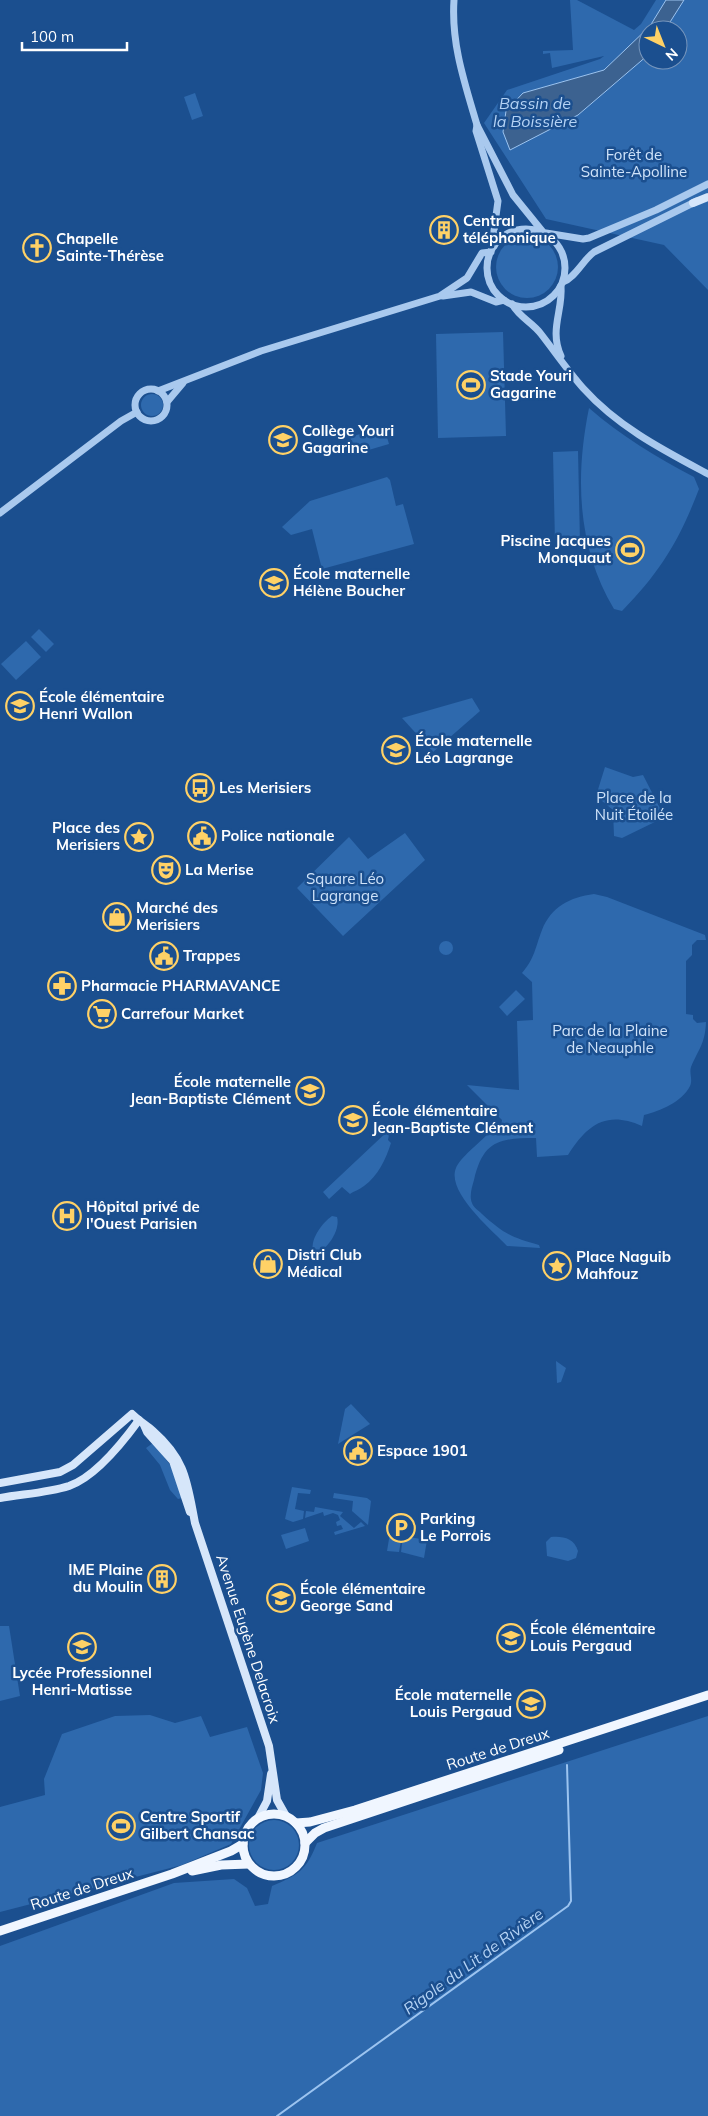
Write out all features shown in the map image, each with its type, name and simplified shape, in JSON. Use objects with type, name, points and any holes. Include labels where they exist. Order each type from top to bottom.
[{"type":"main road","points":[[693,203],[708,196]]},
{"type":"main road","name":"Avenue Eugène Delacroix","points":[[0,1483],[60,1472],[73,1465],[132,1414],[152,1429],[178,1458],[192,1499],[195,1523],[269,1746],[277,1800],[286,1816]]},
{"type":"main road","points":[[0,1498],[69,1486],[86,1477],[141,1422]]},
{"type":"main road","name":"Route de Dreux","points":[[296,1823],[310,1822],[355,1810],[708,1695]]},
{"type":"main road","name":"Route de Dreux","points":[[305,1843],[315,1833],[324,1828],[708,1699]]},
{"type":"main road","name":"Avenue Eugène Delacroix","points":[[258,1818],[267,1801],[272,1765]]},
{"type":"main road","points":[[275,1814],[286,1816],[296,1823],[305,1843],[301,1860],[296,1867],[281,1875],[263,1874],[249,1864],[243,1850],[243,1844],[245,1833],[251,1824],[258,1818],[275,1814]]},
{"type":"main road","name":"Route de Dreux","points":[[0,1931],[172,1874],[231,1851],[243,1844]]},
{"type":"main road","name":"Route de Dreux","points":[[172,1874],[220,1865],[249,1864]]},
{"type":"street","points":[[454,0],[455,44],[477,125],[513,195],[544,233],[556,242],[563,254],[566,268],[556,327],[558,350],[566,368]]},
{"type":"street","points":[[477,125],[476,131],[498,201],[493,249]]},
{"type":"street","points":[[693,203],[594,252],[585,259],[570,280],[562,284],[552,297],[540,304],[526,307],[512,304],[496,293],[490,284],[488,262],[493,249],[504,236],[516,230],[530,229],[582,240],[656,210],[708,184]]},
{"type":"street","points":[[440,296],[467,278],[482,253],[493,249]]},
{"type":"street","points":[[158,391],[253,354],[440,296],[471,292],[496,302],[504,300]]},
{"type":"street","points":[[512,304],[519,315],[539,331],[582,388],[603,409],[627,428],[708,474]]},
{"type":"street","points":[[167,402],[185,381]]},
{"type":"street","points":[[148,389],[158,391],[165,397],[167,402],[166,411],[157,420],[148,420],[137,412],[136,402],[141,393],[148,389]]},
{"type":"street","points":[[0,513],[137,412]]},
{"type":"green space","name":"Forêt de Sainte-Apolline","points":[[570,0],[577,0],[634,30],[638,27],[638,37],[604,70],[523,93],[578,115],[638,64],[638,70],[688,70],[688,20],[671,20],[684,0],[708,0],[708,290],[664,245],[546,219],[484,123],[507,90],[600,59],[604,56],[552,68],[550,53],[543,54],[543,51],[573,50]]},
{"type":"green space","name":"Forêt de Sainte-Apolline","points":[[656,0],[666,0],[654,20],[644,20]]},
{"type":"green space","points":[[195,93],[203,116],[192,120],[184,97]]},
{"type":"green space","points":[[521,236],[533,236],[549,245],[556,255],[558,267],[556,279],[549,289],[533,298],[521,298],[510,293],[501,284],[496,273],[496,261],[501,250],[510,241]]},
{"type":"green space","name":"Stade Youri Gagarine","points":[[503,332],[506,436],[438,438],[436,334]]},
{"type":"green space","points":[[152,394],[162,401],[163,405],[156,415],[152,416],[142,409],[141,405],[148,395]]},
{"type":"green space","points":[[589,408],[639,446],[694,477],[699,489],[684,524],[668,554],[648,582],[622,611],[614,609],[602,585],[586,536],[581,486],[582,460]]},
{"type":"green space","points":[[384,427],[389,444],[355,454],[350,437]]},
{"type":"green space","points":[[578,451],[580,543],[555,543],[553,452]]},
{"type":"green space","points":[[387,477],[390,480],[396,506],[403,504],[414,544],[322,569],[312,529],[291,535],[282,527],[310,501]]},
{"type":"green space","points":[[39,629],[54,644],[46,652],[31,637]]},
{"type":"green space","points":[[26,641],[41,657],[16,680],[1,664]]},
{"type":"green space","points":[[472,698],[480,711],[433,752],[402,718]]},
{"type":"green space","name":"Place de la Nuit Étoilée","points":[[605,767],[633,777],[643,775],[663,814],[661,819],[622,838],[614,836],[613,810],[596,796]]},
{"type":"green space","name":"Square Léo Lagrange","points":[[405,833],[425,860],[343,936],[297,888],[349,837],[368,859]]},
{"type":"green space","name":"Parc de la Plaine de Neauphle","points":[[594,894],[607,897],[705,935],[706,940],[697,940],[692,945],[692,955],[686,961],[686,1014],[693,1015],[693,1019],[697,1023],[706,1022],[704,1036],[691,1067],[691,1084],[686,1092],[670,1105],[644,1115],[642,1126],[629,1121],[618,1120],[608,1120],[599,1123],[590,1128],[575,1144],[568,1155],[537,1157],[536,1138],[502,1141],[494,1144],[488,1150],[482,1157],[472,1186],[471,1197],[473,1204],[476,1209],[502,1230],[522,1240],[539,1245],[540,1248],[507,1246],[472,1210],[458,1188],[455,1178],[458,1164],[471,1150],[488,1134],[500,1133],[502,1120],[467,1085],[519,1090],[517,1021],[533,1020],[532,982],[522,973],[532,958],[546,922],[556,909],[569,901]]},
{"type":"green space","points":[[446,941],[451,943],[453,948],[451,953],[446,955],[441,953],[439,948],[441,943]]},
{"type":"green space","points":[[516,990],[525,999],[507,1016],[499,1007]]},
{"type":"green space","points":[[390,1129],[388,1140],[391,1143],[389,1149],[381,1167],[369,1182],[350,1194],[342,1187],[329,1199],[323,1192]]},
{"type":"green space","points":[[332,1216],[337,1217],[338,1222],[335,1234],[328,1245],[314,1254],[314,1238],[324,1223]]},
{"type":"green space","points":[[556,1361],[566,1368],[561,1382],[557,1383]]},
{"type":"green space","points":[[351,1404],[370,1424],[338,1444],[345,1409]]},
{"type":"green space","points":[[153,1443],[171,1466],[182,1498],[178,1499],[170,1490],[160,1465],[146,1448]]},
{"type":"green space","points":[[292,1487],[311,1490],[310,1494],[298,1493],[295,1509],[304,1511],[303,1519],[293,1522],[285,1519]]},
{"type":"green space","points":[[334,1493],[367,1498],[371,1501],[368,1525],[352,1511],[353,1501],[333,1498]]},
{"type":"green space","points":[[315,1507],[343,1512],[340,1516],[354,1528],[361,1522],[365,1526],[335,1535],[334,1532],[343,1529],[341,1525],[337,1526],[336,1522],[340,1520],[338,1515],[333,1513],[324,1516],[323,1512],[305,1518],[306,1511],[314,1512]]},
{"type":"green space","points":[[305,1528],[309,1541],[286,1549],[281,1535]]},
{"type":"green space","points":[[390,1533],[402,1535],[399,1552],[387,1551]]},
{"type":"green space","points":[[403,1536],[427,1540],[424,1558],[401,1552]]},
{"type":"green space","points":[[551,1537],[564,1538],[574,1543],[578,1551],[576,1558],[568,1561],[547,1556],[546,1542]]},
{"type":"green space","points":[[0,1626],[9,1626],[20,1696],[0,1701]]},
{"type":"green space","name":"Centre Sportif Gilbert Chansac","points":[[150,1715],[175,1723],[201,1716],[210,1737],[247,1727],[263,1773],[261,1790],[231,1844],[182,1865],[0,1912],[0,1807],[45,1795],[44,1779],[62,1734],[115,1716]]},
{"type":"green space","points":[[708,1716],[708,2116],[0,2116],[0,1946],[174,1883],[234,1879],[247,1888],[255,1906],[268,1904],[272,1886],[300,1871],[309,1860],[317,1843]]},
{"type":"green space","points":[[269,1820],[279,1820],[292,1827],[299,1840],[299,1850],[292,1863],[279,1870],[269,1870],[260,1866],[253,1859],[249,1850],[249,1840],[253,1831],[260,1824]]},
{"type":"water","name":"Bassin de la Boissière","points":[[666,0],[684,0],[671,20],[654,20]]},
{"type":"water","name":"Bassin de la Boissière","points":[[638,37],[638,64],[578,115],[510,150],[503,132],[506,111],[523,93],[604,70]]},
{"type":"waterway","name":"Rigole du Lit de Rivière","points":[[277,2116],[568,1906],[571,1901],[567,1765]]},
{"type":"place","name":"Central téléphonique","points":[[444,230]]},
{"type":"place","name":"Chapelle Sainte-Thérèse","points":[[37,248]]},
{"type":"place","name":"Stade Youri Gagarine","points":[[471,385]]},
{"type":"place","name":"Collège Youri Gagarine","points":[[283,440]]},
{"type":"place","name":"Piscine Jacques Monquaut","points":[[630,550]]},
{"type":"place","name":"École maternelle Hélène Boucher","points":[[274,583]]},
{"type":"place","name":"École élémentaire Henri Wallon","points":[[20,706]]},
{"type":"place","name":"École maternelle Léo Lagrange","points":[[396,750]]},
{"type":"place","name":"Les Merisiers","points":[[200,788]]},
{"type":"place","name":"Police nationale","points":[[202,836]]},
{"type":"place","name":"Place des Merisiers","points":[[139,837]]},
{"type":"place","name":"La Merise","points":[[166,870]]},
{"type":"place","name":"Marché des Merisiers","points":[[117,917]]},
{"type":"place","name":"Trappes","points":[[164,956]]},
{"type":"place","name":"Pharmacie PHARMAVANCE","points":[[62,986]]},
{"type":"place","name":"Carrefour Market","points":[[102,1014]]},
{"type":"place","name":"École maternelle Jean-Baptiste Clément","points":[[310,1091]]},
{"type":"place","name":"École élémentaire Jean-Baptiste Clément","points":[[353,1120]]},
{"type":"place","name":"Hôpital privé de l'Ouest Parisien","points":[[67,1216]]},
{"type":"place","name":"Distri Club Médical","points":[[268,1264]]},
{"type":"place","name":"Place Naguib Mahfouz","points":[[557,1266]]},
{"type":"place","name":"Espace 1901","points":[[358,1451]]},
{"type":"place","name":"Parking Le Porrois","points":[[401,1528]]},
{"type":"place","name":"IME Plaine du Moulin","points":[[162,1579]]},
{"type":"place","name":"École élémentaire George Sand","points":[[281,1598]]},
{"type":"place","name":"École élémentaire Louis Pergaud","points":[[511,1638]]},
{"type":"place","name":"Lycée Professionnel Henri-Matisse","points":[[82,1647]]},
{"type":"place","name":"École maternelle Louis Pergaud","points":[[531,1704]]},
{"type":"place","name":"Centre Sportif Gilbert Chansac","points":[[121,1826]]}]
